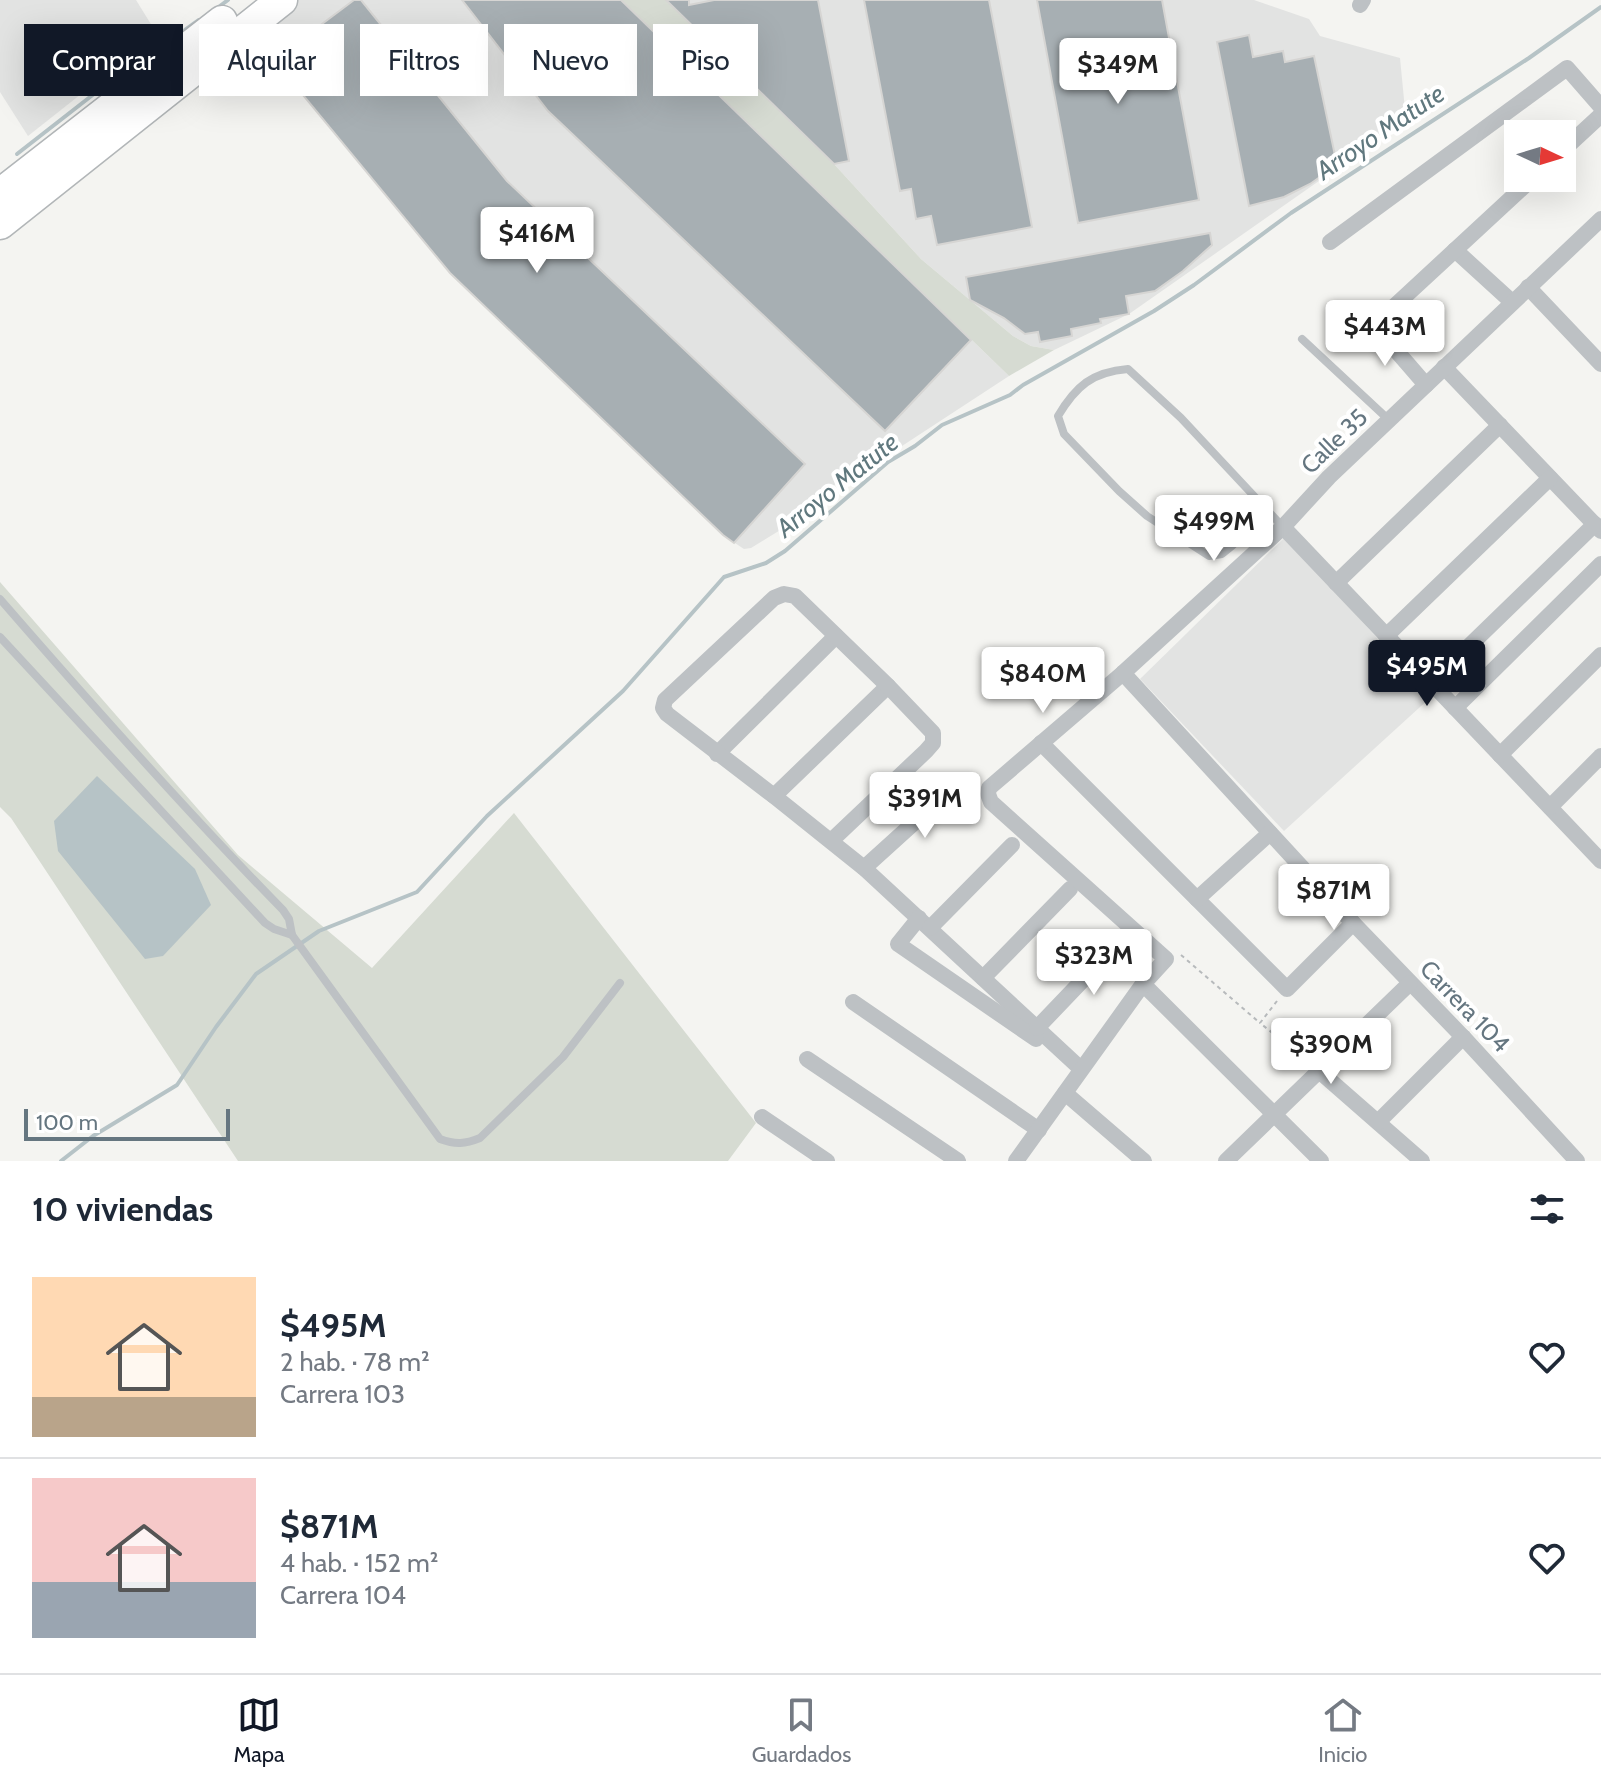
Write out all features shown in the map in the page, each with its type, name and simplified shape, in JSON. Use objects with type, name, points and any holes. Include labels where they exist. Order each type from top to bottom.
[{"type":"highway","points":[[0,224],[11,189],[249,0]]},
{"type":"highway","points":[[11,189],[282,0]]},
{"type":"street","points":[[1330,242],[1567,68],[1601,107]]},
{"type":"street","points":[[1576,138],[1601,115]]},
{"type":"street","points":[[1426,385],[1374,325],[1518,192]]},
{"type":"street","name":"Calle 35","points":[[1166,959],[991,802],[989,788],[1123,673],[1283,527],[1329,477],[1601,219]]},
{"type":"street","points":[[1455,250],[1512,302]]},
{"type":"street","points":[[1528,287],[1601,364]]},
{"type":"street","points":[[1431,683],[1598,528],[1444,367]]},
{"type":"street","points":[[1336,583],[1500,425]]},
{"type":"street","points":[[1386,636],[1550,478]]},
{"type":"street","points":[[1283,527],[1550,807],[1598,853]]},
{"type":"street","points":[[1455,708],[1601,564]]},
{"type":"street","points":[[831,841],[933,743],[933,733],[795,596],[784,594],[774,598],[665,700],[663,708],[864,868],[1081,1069]]},
{"type":"street","points":[[717,754],[836,636]]},
{"type":"street","points":[[1500,755],[1601,655]]},
{"type":"street","name":"Carrera 104","points":[[1123,673],[1577,1161]]},
{"type":"street","points":[[774,796],[888,686]]},
{"type":"street","points":[[1041,743],[1287,989],[1353,923]]},
{"type":"street","points":[[1550,807],[1601,756]]},
{"type":"street","points":[[864,868],[959,782]]},
{"type":"street","points":[[1197,899],[1270,833]]},
{"type":"street","points":[[1012,845],[898,944],[1081,1069]]},
{"type":"street","points":[[983,978],[1070,889]]},
{"type":"street","points":[[1037,1028],[1122,939]]},
{"type":"street","points":[[1016,1161],[1143,984],[1166,959]]},
{"type":"street","points":[[1226,1161],[1410,983]]},
{"type":"street","points":[[1143,984],[1321,1161]]},
{"type":"street","points":[[853,1002],[1039,1130]]},
{"type":"street","points":[[1378,1122],[1463,1037]]},
{"type":"street","points":[[807,1059],[958,1161]]},
{"type":"street","points":[[1318,1070],[1422,1161]]},
{"type":"street","points":[[1065,1093],[1144,1161]]},
{"type":"street","points":[[762,1117],[827,1161]]},
{"type":"lane","points":[[1302,339],[1389,420]]},
{"type":"lane","points":[[1268,511],[1222,554],[1209,556],[1147,516],[1119,491],[1064,434],[1058,416],[1071,395],[1091,378],[1105,372],[1128,369],[1181,418],[1283,527]]},
{"type":"lane","points":[[0,599],[227,853],[283,910],[294,938],[440,1139],[464,1144],[480,1138],[563,1057],[620,983]]},
{"type":"lane","points":[[0,637],[265,923],[294,938]]},
{"type":"path","points":[[1166,959],[1174,949],[1318,1070]]},
{"type":"path","points":[[1260,1023],[1287,989]]},
{"type":"shaded area","points":[[0,0],[136,0],[151,24],[24,24],[24,96],[79,96],[28,136],[0,92]]},
{"type":"shaded area","points":[[297,0],[621,0],[653,31],[653,96],[720,96],[1009,376],[876,463],[864,457],[800,518],[751,548],[744,549],[723,535],[450,273],[304,96],[344,96],[344,24],[267,24]]},
{"type":"shaded area","points":[[621,0],[666,0],[691,24],[653,24],[653,31]]},
{"type":"shaded area","points":[[666,0],[1254,0],[1309,19],[1320,36],[1400,58],[1406,120],[1129,314],[1054,350],[1031,346],[1013,336],[921,259],[834,164],[758,90],[758,24],[691,24]]},
{"type":"shaded area","points":[[758,90],[834,164],[921,259],[1013,336],[1031,346],[1054,350],[1009,376],[720,96],[758,96]]},
{"type":"shaded area","points":[[1285,537],[1431,697],[1284,831],[1140,679]]},
{"type":"shaded area","points":[[0,582],[238,855],[372,968],[514,813],[756,1123],[728,1161],[238,1161],[11,818],[0,807]]},
{"type":"shaded area","points":[[97,776],[195,869],[211,905],[163,956],[145,959],[58,851],[54,821]]},
{"type":"building","points":[[354,0],[361,0],[380,24],[360,24],[360,96],[438,96],[507,181],[805,464],[734,543],[450,273],[304,96],[344,96],[344,24],[322,24]]},
{"type":"building","points":[[462,0],[621,0],[653,31],[653,96],[720,96],[971,340],[885,431],[548,111],[536,96],[637,96],[637,24],[504,24],[504,54],[488,34],[488,24],[481,24]]},
{"type":"building","points":[[666,0],[689,0],[689,5],[714,0],[818,0],[849,161],[834,164],[758,90],[758,24],[691,24]]},
{"type":"building","points":[[864,0],[989,0],[1032,227],[937,245],[931,216],[916,219],[911,189],[900,191]]},
{"type":"building","points":[[1037,0],[1162,0],[1199,200],[1078,223]]},
{"type":"building","points":[[1249,35],[1253,57],[1283,51],[1285,62],[1314,56],[1337,165],[1284,197],[1249,206],[1217,42]]},
{"type":"building","points":[[1210,233],[1212,245],[1183,271],[1155,291],[1126,296],[1129,314],[1100,319],[1101,323],[1071,329],[1072,336],[1040,342],[1038,332],[1025,334],[1004,318],[970,300],[966,277]]},
{"type":"waterway","points":[[216,9],[228,0]]},
{"type":"waterway","name":"Arroyo Matute","points":[[61,1161],[93,1136],[177,1085],[256,974],[319,931],[417,892],[487,816],[623,691],[724,577],[766,563],[785,551],[888,462],[942,425],[1010,395],[1154,311],[1291,213],[1529,58],[1601,7]]},
{"type":"waterway","points":[[185,30],[199,20]]},
{"type":"waterway","points":[[17,154],[91,96]]}]
